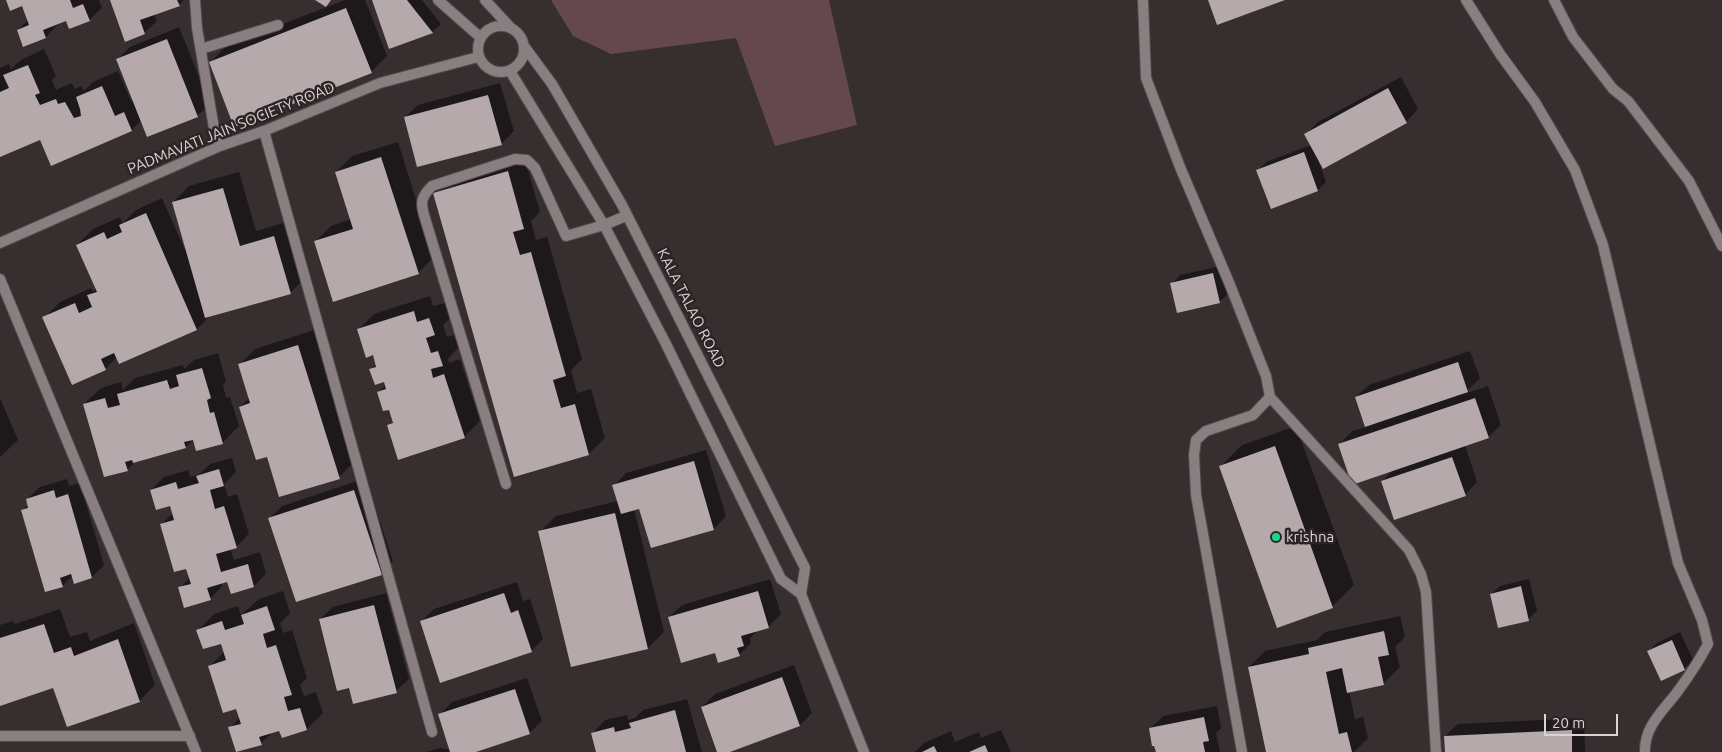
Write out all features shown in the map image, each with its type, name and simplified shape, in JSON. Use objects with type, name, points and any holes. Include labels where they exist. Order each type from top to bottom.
[{"type":"street","points":[[195,0],[215,134],[220,146]]},
{"type":"street","points":[[438,0],[481,38]]},
{"type":"street","points":[[485,0],[517,32],[524,46],[524,53],[517,67],[510,71],[495,72],[488,69],[478,57],[481,38],[488,30],[495,27],[511,28]]},
{"type":"street","points":[[1142,0],[1146,78],[1180,167],[1266,376],[1270,397],[1409,550],[1421,574],[1426,592],[1436,752]]},
{"type":"street","points":[[1466,0],[1500,54],[1535,102],[1575,170],[1603,245],[1678,563],[1702,620],[1708,644],[1689,676],[1653,722],[1644,744],[1645,752]]},
{"type":"street","points":[[1554,0],[1573,37],[1613,89],[1628,101],[1689,181],[1722,246]]},
{"type":"street","points":[[201,49],[278,24]]},
{"type":"street","name":"KALA TALAO ROAD","points":[[524,46],[552,84],[626,216],[715,388],[805,568],[801,594]]},
{"type":"street","name":"PADMAVATI JAIN SOCIETY ROAD","points":[[0,243],[220,146],[264,131],[380,83],[478,57]]},
{"type":"street","points":[[510,71],[604,225],[666,344],[782,579],[801,594],[864,752]]},
{"type":"street","points":[[264,131],[432,732]]},
{"type":"street","points":[[506,484],[424,215],[421,204],[423,195],[432,186],[515,160],[527,160],[535,168],[566,236],[604,225],[626,216]]},
{"type":"street","points":[[0,279],[196,752]]},
{"type":"street","points":[[1242,752],[1196,495],[1194,455],[1196,440],[1206,431],[1253,415],[1270,397]]},
{"type":"street","points":[[0,736],[190,736]]},
{"type":"shaded area","points":[[551,0],[829,0],[857,125],[775,146],[736,38],[611,54],[573,36]]},
{"type":"building","points":[[6,0],[70,0],[73,8],[83,4],[90,21],[69,29],[66,21],[43,30],[46,38],[23,47],[17,30],[29,25],[22,6],[10,11]]},
{"type":"building","points":[[110,0],[177,0],[180,6],[140,20],[145,34],[125,42]]},
{"type":"building","points":[[315,0],[331,0],[326,7]]},
{"type":"building","points":[[372,0],[407,0],[433,33],[389,49]]},
{"type":"building","points":[[1208,0],[1285,0],[1217,25]]},
{"type":"building","points":[[346,8],[372,73],[234,127],[209,62]]},
{"type":"building","points":[[167,39],[198,117],[147,137],[116,59]]},
{"type":"building","points":[[28,65],[40,93],[35,95],[40,105],[56,99],[58,104],[65,102],[74,118],[81,116],[76,97],[102,86],[115,116],[124,112],[132,131],[51,166],[40,140],[0,157],[0,92],[9,88],[3,75]]},
{"type":"building","points":[[1388,88],[1407,123],[1323,169],[1304,134]]},
{"type":"building","points":[[488,95],[502,145],[417,167],[404,117]]},
{"type":"building","points":[[1304,152],[1318,191],[1271,209],[1256,170]]},
{"type":"building","points":[[381,157],[419,274],[333,302],[314,241],[353,229],[335,172]]},
{"type":"building","points":[[508,171],[524,229],[513,232],[520,255],[531,252],[566,376],[553,380],[561,408],[575,404],[589,455],[514,477],[433,193]]},
{"type":"building","points":[[223,188],[240,246],[274,236],[291,294],[205,318],[172,202]]},
{"type":"building","points":[[146,213],[197,330],[119,364],[114,353],[101,359],[106,370],[72,385],[42,317],[75,303],[79,313],[92,307],[87,295],[97,292],[76,245],[104,232],[107,239],[122,232],[119,225]]},
{"type":"building","points":[[1213,273],[1220,303],[1177,313],[1170,283]]},
{"type":"building","points":[[414,311],[417,322],[429,318],[435,335],[426,338],[431,353],[438,351],[443,366],[431,369],[433,378],[444,374],[465,438],[398,460],[387,425],[393,423],[389,410],[383,411],[377,392],[386,389],[384,382],[375,385],[369,369],[376,367],[373,355],[366,358],[357,329]]},
{"type":"building","points":[[298,345],[340,479],[279,497],[267,457],[256,460],[239,407],[250,403],[238,364]]},
{"type":"building","points":[[1458,362],[1468,392],[1365,427],[1355,397]]},
{"type":"building","points":[[202,368],[211,398],[207,400],[210,413],[214,412],[223,444],[196,451],[193,440],[184,442],[186,448],[133,463],[132,460],[125,462],[128,471],[104,477],[83,404],[105,398],[108,408],[120,405],[117,394],[167,380],[170,389],[179,386],[176,375]]},
{"type":"building","points":[[1475,398],[1489,438],[1352,485],[1338,444]]},
{"type":"building","name":"krishna","points":[[1275,446],[1333,608],[1277,628],[1219,466]]},
{"type":"building","points":[[1452,457],[1466,496],[1394,520],[1381,481]]},
{"type":"building","points":[[694,461],[714,530],[651,548],[639,509],[621,514],[612,485]]},
{"type":"building","points":[[219,469],[224,486],[210,490],[215,509],[224,506],[237,548],[216,554],[221,572],[248,564],[254,587],[231,594],[227,582],[207,588],[211,600],[184,608],[178,587],[191,584],[186,569],[174,572],[160,524],[174,520],[170,506],[156,510],[150,490],[176,482],[178,489],[199,483],[196,476]]},
{"type":"building","points":[[54,490],[56,498],[68,494],[92,578],[74,584],[71,574],[60,578],[63,587],[45,592],[21,510],[28,508],[26,499]]},
{"type":"building","points":[[354,490],[382,575],[296,602],[268,518]]},
{"type":"building","points":[[615,513],[648,649],[571,667],[538,531]]},
{"type":"building","points":[[1521,586],[1529,621],[1498,628],[1490,594]]},
{"type":"building","points":[[758,591],[769,628],[741,636],[744,646],[737,648],[740,656],[718,663],[715,653],[681,663],[668,617]]},
{"type":"building","points":[[504,593],[511,613],[518,610],[532,652],[440,683],[420,621]]},
{"type":"building","points":[[374,605],[397,693],[353,704],[349,688],[337,691],[319,619]]},
{"type":"building","points":[[267,606],[275,630],[263,634],[267,648],[276,645],[292,695],[284,697],[288,711],[300,708],[307,730],[282,738],[279,731],[259,737],[262,745],[236,752],[228,727],[241,724],[236,709],[223,713],[208,666],[226,660],[221,644],[203,649],[196,630],[222,621],[225,630],[244,624],[241,615]]},
{"type":"building","points":[[44,624],[54,653],[71,647],[74,656],[118,639],[140,702],[67,727],[53,688],[0,706],[0,638]]},
{"type":"building","points":[[1384,631],[1389,655],[1378,657],[1384,685],[1347,693],[1342,668],[1326,672],[1339,734],[1347,732],[1352,752],[1266,752],[1248,667],[1309,654],[1308,648]]},
{"type":"building","points":[[1672,640],[1685,670],[1661,681],[1647,651]]},
{"type":"building","points":[[782,677],[800,726],[730,752],[717,752],[701,707]]},
{"type":"building","points":[[515,689],[530,734],[476,752],[450,752],[438,714]]},
{"type":"building","points":[[675,710],[686,752],[596,752],[591,733],[614,727],[615,732],[631,728],[629,723]]},
{"type":"building","points":[[1204,717],[1209,741],[1203,742],[1205,752],[1156,752],[1154,746],[1152,746],[1149,728]]},
{"type":"building","points":[[1572,730],[1572,752],[1445,752],[1444,736]]},
{"type":"building","points":[[985,745],[988,752],[969,752]]},
{"type":"building","points":[[934,746],[937,752],[922,752]]},
{"type":"place","name":"krishna","points":[[1276,537]]}]
